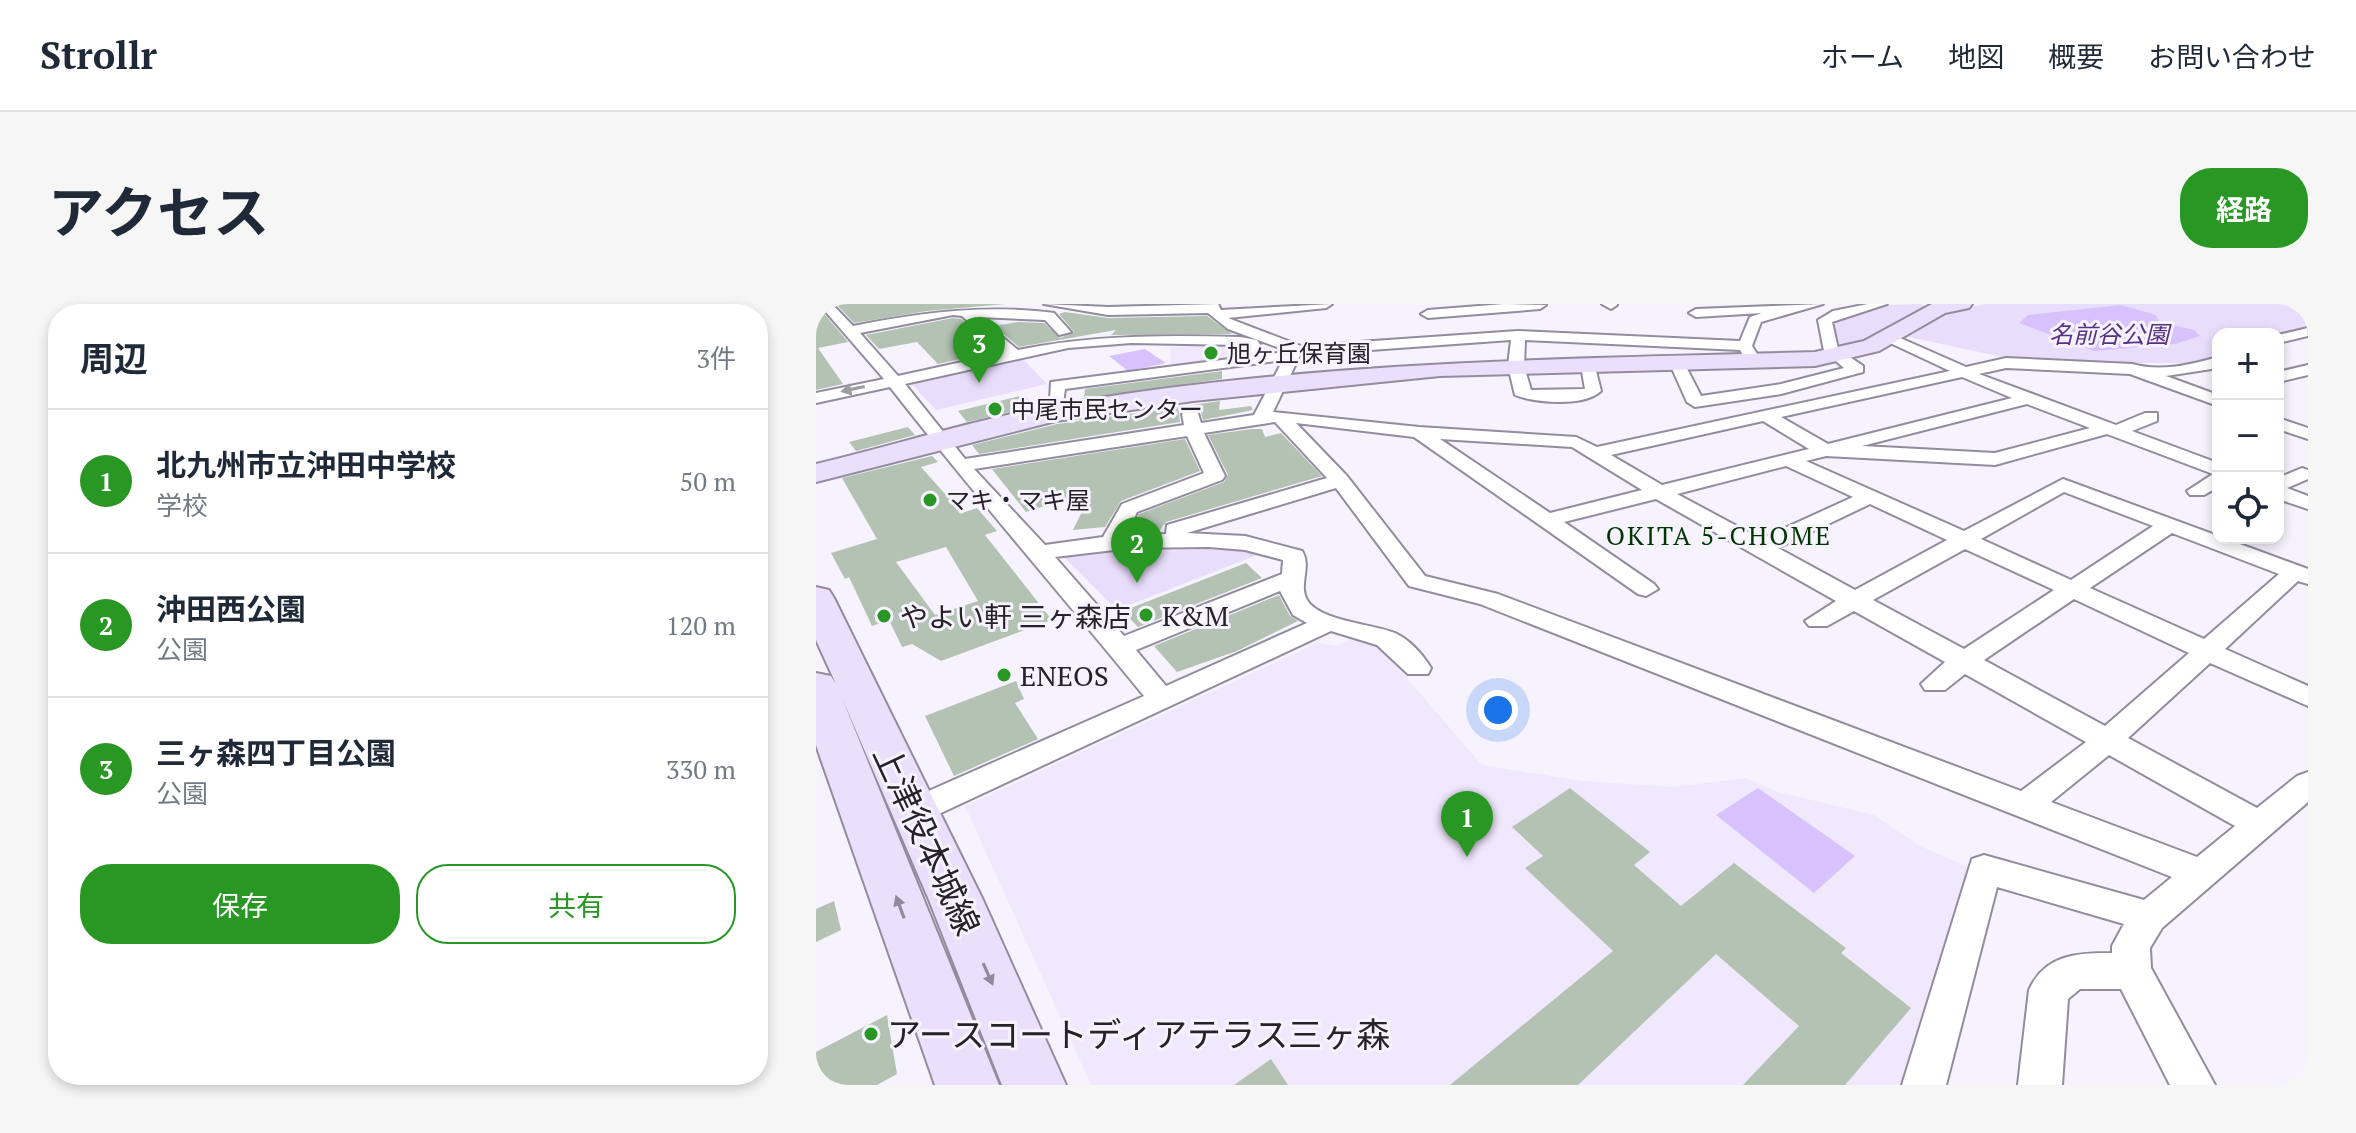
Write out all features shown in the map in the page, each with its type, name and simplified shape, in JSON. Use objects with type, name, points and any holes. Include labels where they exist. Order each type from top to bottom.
[{"type":"street","points":[[825,304],[883,367],[891,381],[1160,697]]},
{"type":"street","points":[[1050,304],[1108,311],[1326,304]]},
{"type":"street","points":[[1428,314],[1549,304]]},
{"type":"street","points":[[1696,313],[1817,304]]},
{"type":"street","points":[[1678,364],[1695,402],[1781,389],[1858,369],[1833,356],[1828,348],[1825,320],[1834,314],[1866,311],[1881,304]]},
{"type":"street","points":[[1055,413],[1057,385],[1295,353],[1518,335],[1749,354],[1833,356],[1891,338],[1942,305]]},
{"type":"street","points":[[1749,354],[1755,320],[1789,307]]},
{"type":"street","points":[[849,331],[956,309],[1011,312],[1049,316],[1061,326],[1068,344]]},
{"type":"street","points":[[956,309],[1014,355]]},
{"type":"street","points":[[1212,309],[1223,324],[1271,337],[1295,353]]},
{"type":"street","points":[[2284,338],[2308,332]]},
{"type":"street","points":[[1516,366],[1518,335]]},
{"type":"street","points":[[1891,338],[1913,344],[1963,372],[2025,398],[2212,468]]},
{"type":"street","points":[[816,398],[1068,344],[1131,339],[1240,341],[1252,343],[1262,359]]},
{"type":"street","points":[[1271,416],[1276,385],[1295,353]]},
{"type":"street","points":[[816,473],[1055,413],[1396,372],[1516,366],[1678,364],[1749,354]]},
{"type":"street","points":[[1595,453],[2006,363],[2132,369],[2212,395]]},
{"type":"street","points":[[2145,374],[2212,365]]},
{"type":"street","points":[[2284,376],[2308,370]]},
{"type":"street","points":[[1548,520],[2025,398],[2053,388]]},
{"type":"street","points":[[1766,416],[1825,450],[1995,459],[2111,430],[2145,414],[2169,423]]},
{"type":"street","points":[[1271,416],[1340,480],[1417,581],[1489,599],[2201,873]]},
{"type":"street","points":[[963,465],[1192,421],[1271,416],[1419,432],[1576,442],[1657,491],[2260,825]]},
{"type":"street","points":[[1111,544],[1129,508],[1215,476],[1192,421]]},
{"type":"street","points":[[2284,425],[2306,432]]},
{"type":"street","points":[[1419,432],[1646,589]]},
{"type":"street","points":[[2284,444],[2306,432]]},
{"type":"street","points":[[1787,459],[2308,697]]},
{"type":"street","points":[[2284,482],[2302,474]]},
{"type":"street","points":[[1181,543],[1175,530],[1340,480]]},
{"type":"street","points":[[2197,491],[2212,482]]},
{"type":"street","points":[[1818,621],[2063,485],[2301,575]]},
{"type":"street","points":[[2284,494],[2308,503]]},
{"type":"street","points":[[1761,548],[1869,497]]},
{"type":"street","points":[[1935,684],[1964,661],[2170,525]]},
{"type":"street","points":[[1040,553],[1073,545],[1111,544],[1263,543],[1282,548],[1294,556],[1296,567],[1290,579],[1295,602],[1305,615],[1386,640],[1418,668]]},
{"type":"street","points":[[2025,805],[2107,741],[2206,650],[2301,575]]},
{"type":"street","points":[[1118,648],[1290,579]]},
{"type":"street","name":"上津役本城線","points":[[816,598],[827,694],[967,1085]]},
{"type":"street","points":[[917,810],[1160,697],[1331,622]]},
{"type":"street","name":"上津役本城線","points":[[827,694],[917,810],[1034,1085]]},
{"type":"street","points":[[2193,1085],[2132,971],[2131,946],[2149,917],[2308,784]]},
{"type":"street","points":[[1924,1085],[1984,869],[2101,900],[2149,917]]},
{"type":"street","points":[[2040,1085],[2049,990],[2072,971],[2132,971]]},
{"type":"shaded area","points":[[2121,305],[2156,315],[2159,322],[2194,330],[2200,336],[2175,344],[2094,351],[2019,323],[2028,315]]},
{"type":"shaded area","name":"旭ヶ丘保育園","points":[[1226,342],[1248,345],[1254,358],[1171,368],[1170,348]]},
{"type":"shaded area","points":[[1145,349],[1166,363],[1128,371],[1109,356]]},
{"type":"shaded area","points":[[1355,636],[1378,645],[1482,765],[1582,781],[1673,787],[1746,778],[1778,792],[1874,815],[1920,846],[1970,868],[1973,876],[1901,1085],[1091,1085],[965,806],[1317,643],[1337,646]]},
{"type":"shaded area","points":[[1758,788],[1855,856],[1814,893],[1716,815]]},
{"type":"green space","name":"名前谷公園","points":[[1987,304],[2308,304],[2308,331],[2284,334],[2284,328],[2212,328],[2210,359],[2193,363],[2031,363],[1909,337],[1951,310]]},
{"type":"green space","points":[[1887,305],[1927,306],[1878,338],[1833,348],[1831,322]]},
{"type":"green space","points":[[1020,356],[1047,384],[936,410],[910,382]]},
{"type":"green space","points":[[1267,551],[1117,610],[1064,557],[1072,552]]},
{"type":"building","points":[[816,304],[848,342],[818,348],[843,384],[816,390]]},
{"type":"building","points":[[836,304],[1005,304],[927,311],[854,323]]},
{"type":"building","points":[[1065,312],[1108,318],[1207,316],[1232,334],[1111,335],[1116,330],[1019,347],[994,326],[1018,322],[1044,323],[1060,338],[1074,332],[1059,314]]},
{"type":"building","points":[[961,319],[997,351],[938,364],[917,342],[879,349],[866,335]]},
{"type":"building","points":[[1222,371],[1222,379],[1084,398],[1085,389]]},
{"type":"building","name":"中尾市民センター","points":[[1024,395],[1035,406],[967,422],[958,411]]},
{"type":"building","points":[[1220,401],[1219,410],[1251,406],[1253,410],[1203,420],[1200,409],[1192,406],[1179,413],[1180,422],[979,454],[972,445],[1057,424]]},
{"type":"building","points":[[908,427],[915,435],[856,451],[849,442]]},
{"type":"building","points":[[1262,429],[1265,437],[1281,433],[1322,476],[1166,522],[1159,531],[1131,533],[1139,514],[1224,482],[1228,475],[1208,435]]},
{"type":"building","points":[[1185,439],[1200,471],[1121,501],[1105,527],[1073,530],[1092,491],[1026,512],[992,469]]},
{"type":"building","points":[[932,456],[938,462],[921,467],[962,513],[977,508],[997,531],[985,535],[1052,620],[941,661],[912,644],[902,647],[889,620],[872,626],[849,577],[845,579],[831,553],[877,539],[842,478]],"holes":[[[946,547],[978,601],[935,615],[896,562]]]},
{"type":"building","points":[[1246,563],[1262,578],[1138,627],[1123,611]]},
{"type":"building","points":[[1279,595],[1290,616],[1298,621],[1237,651],[1177,672],[1154,646]]},
{"type":"building","points":[[1016,681],[1024,699],[1015,703],[1038,739],[954,776],[925,716]]},
{"type":"building","points":[[1570,788],[1650,852],[1634,865],[1681,906],[1734,863],[1846,948],[1841,953],[1911,1008],[1845,1085],[1743,1085],[1799,1026],[1716,954],[1578,1085],[1450,1085],[1613,951],[1525,868],[1543,856],[1512,827]]},
{"type":"building","points":[[834,901],[841,930],[816,942],[816,909]]},
{"type":"building","name":"アースコートディアテラス三ヶ森","points":[[887,1015],[897,1074],[877,1085],[816,1085],[816,1052]]},
{"type":"building","points":[[1271,1059],[1288,1085],[1234,1085]]},
{"type":"place","name":"旭ヶ丘保育園","points":[[1211,353]]},
{"type":"place","name":"三ヶ森四丁目公園","points":[[979,383]]},
{"type":"place","name":"中尾市民センター","points":[[995,409]]},
{"type":"place","name":"マキ・マキ屋","points":[[930,500]]},
{"type":"place","name":"沖田西公園","points":[[1137,583]]},
{"type":"place","name":"K&M","points":[[1146,615]]},
{"type":"place","name":"やよい軒 三ヶ森店","points":[[884,616]]},
{"type":"place","name":"ENEOS","points":[[1004,675]]},
{"type":"place","name":"北九州市立沖田中学校","points":[[1467,857]]},
{"type":"place","name":"アースコートディアテラス三ヶ森","points":[[871,1034]]},
{"type":"district","name":"OKITA 5-CHOME","points":[[1719,535]]}]
